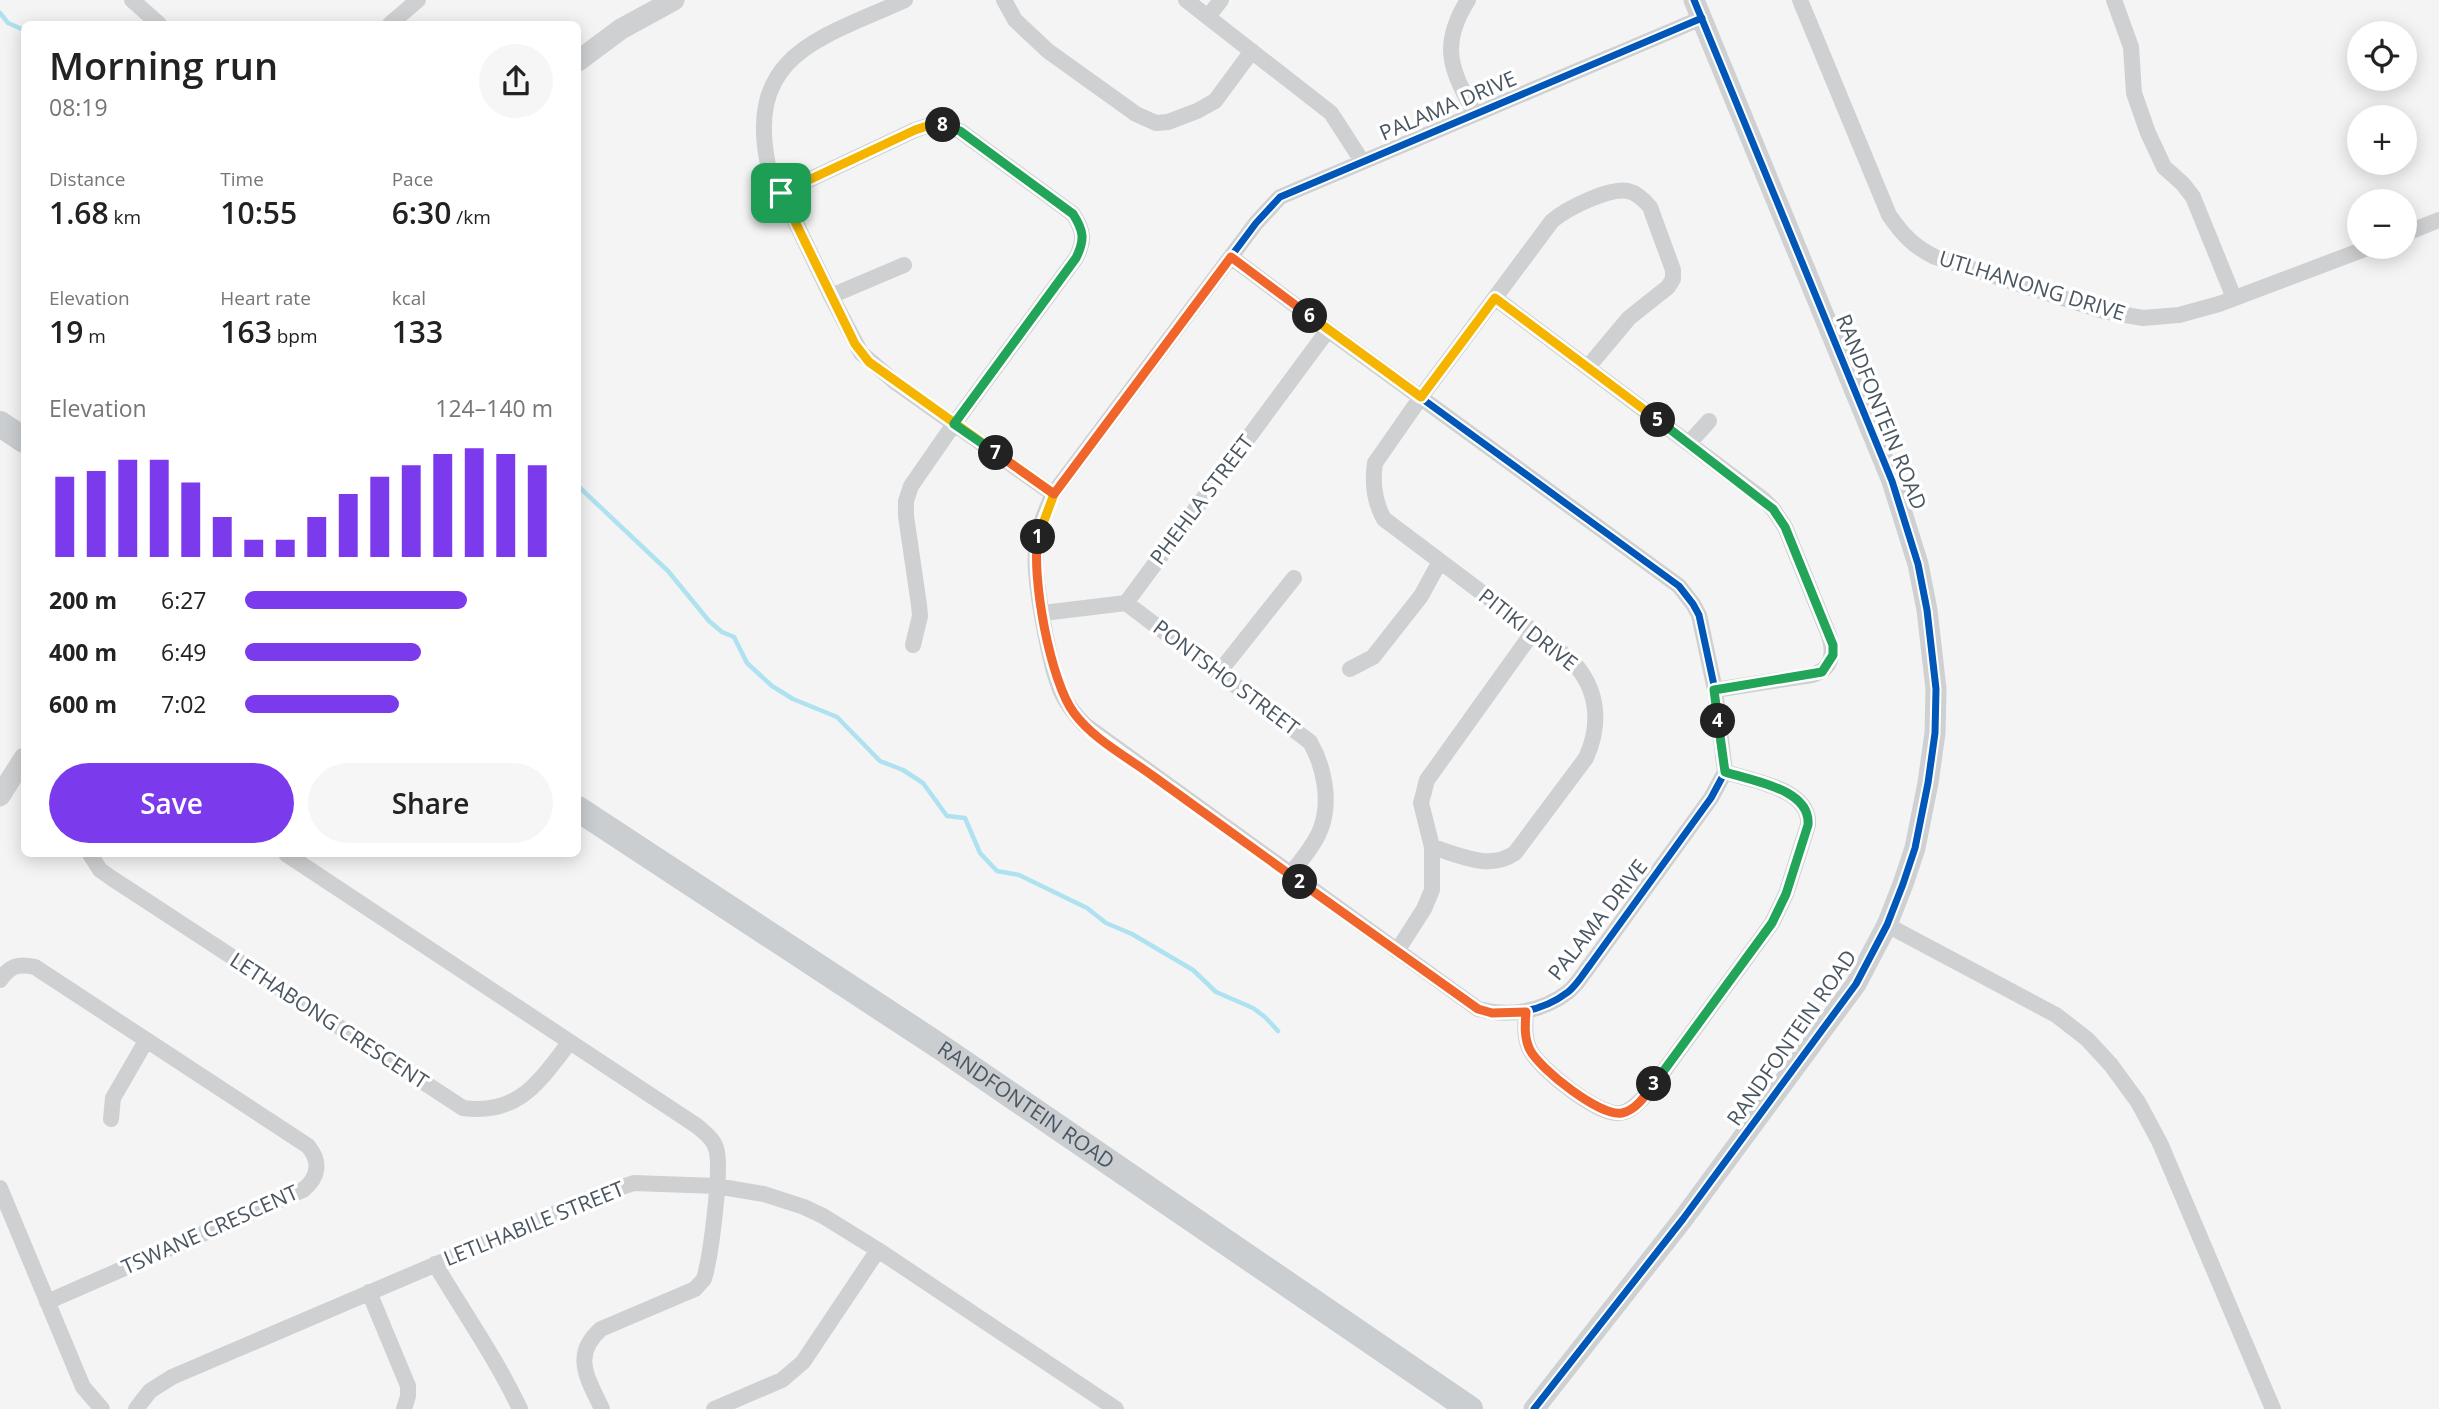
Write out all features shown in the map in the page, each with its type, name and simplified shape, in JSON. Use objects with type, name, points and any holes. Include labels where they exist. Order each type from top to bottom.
[{"type":"main road","points":[[0,424],[21,438]]},
{"type":"main road","name":"RANDFONTEIN ROAD","points":[[581,811],[942,1048],[1471,1409]]},
{"type":"street","points":[[132,0],[156,21]]},
{"type":"street","points":[[394,21],[418,0]]},
{"type":"street","points":[[581,59],[621,29],[674,0]]},
{"type":"street","points":[[905,0],[813,43],[782,68],[768,91],[763,116],[763,141],[768,165],[855,344],[869,362],[1054,494]]},
{"type":"street","points":[[1004,0],[1015,20],[1048,51],[1136,114],[1156,123],[1168,122],[1215,101],[1252,51]]},
{"type":"street","points":[[1186,0],[1331,113],[1362,161]]},
{"type":"street","points":[[1208,17],[1220,0]]},
{"type":"street","points":[[1468,0],[1451,41],[1451,57],[1456,78],[1475,114]]},
{"type":"street","name":"UTLHANONG DRIVE","points":[[1800,0],[1888,215],[1906,239],[1917,249],[1934,257],[2103,311],[2159,318],[2179,315],[2234,298],[2347,256]]},
{"type":"street","points":[[2114,0],[2131,47],[2134,93],[2148,133],[2164,167],[2193,197],[2234,298]]},
{"type":"street","name":"PALAMA DRIVE","points":[[1698,9],[1475,114],[1280,197],[1256,223],[1054,494],[1041,525],[1035,553],[1054,671],[1063,695],[1080,719],[1112,747],[1478,1009],[1492,1013],[1526,1012],[1551,1003],[1571,990],[1711,798],[1725,772]]},
{"type":"street","name":"RANDFONTEIN ROAD","points":[[1534,1409],[1683,1219],[1856,984],[1887,925],[1915,848],[1935,733],[1936,690],[1927,610],[1912,543],[1892,481],[1698,9]]},
{"type":"street","points":[[781,193],[915,130],[936,123],[960,131],[1073,214],[1084,234],[1083,244],[1076,258],[954,424],[908,494],[906,516],[920,616],[913,645]]},
{"type":"street","points":[[1421,397],[1543,232],[1559,215],[1618,191],[1629,191],[1644,200],[1650,208],[1673,270],[1673,279],[1668,287],[1629,318],[1588,367]]},
{"type":"street","points":[[2417,229],[2439,220]]},
{"type":"street","points":[[1231,257],[1687,594],[1699,615],[1714,690],[1725,772],[1798,798],[1809,814],[1786,894],[1772,923],[1638,1104],[1620,1114],[1602,1110],[1545,1068],[1535,1058],[1526,1041],[1526,1012]]},
{"type":"street","points":[[831,296],[905,265]]},
{"type":"street","points":[[1495,298],[1764,500],[1780,518],[1833,645],[1833,655],[1822,672],[1714,690]]},
{"type":"street","name":"PHEHLA STREET","points":[[1126,603],[1328,330]]},
{"type":"street","name":"PITIKI DRIVE","points":[[1421,397],[1376,463],[1373,474],[1375,498],[1384,519],[1570,659],[1588,680],[1595,717],[1595,731],[1586,758],[1523,844],[1505,860],[1490,863],[1432,847]]},
{"type":"street","points":[[1689,443],[1709,421]]},
{"type":"street","points":[[1350,668],[1373,657],[1421,596],[1439,563]]},
{"type":"street","points":[[1220,671],[1294,579]]},
{"type":"street","points":[[1043,613],[1126,603]]},
{"type":"street","name":"PONTSHO STREET","points":[[1126,603],[1299,732],[1316,751],[1326,798],[1321,829],[1290,875]]},
{"type":"street","points":[[1397,951],[1430,899],[1432,890],[1432,847],[1421,803],[1427,780],[1533,632]]},
{"type":"street","points":[[0,796],[21,763]]},
{"type":"street","name":"LETHABONG CRESCENT","points":[[92,857],[100,870],[113,879],[463,1108],[492,1109],[524,1096],[536,1086],[569,1043]]},
{"type":"street","points":[[290,857],[706,1134],[717,1149],[707,1270],[701,1285],[601,1328],[592,1336],[584,1349],[587,1375],[601,1409]]},
{"type":"street","points":[[1887,925],[2056,1015],[2087,1039],[2111,1065],[2138,1102],[2160,1143],[2273,1409]]},
{"type":"street","name":"TSWANE CRESCENT","points":[[0,980],[17,965],[35,967],[308,1146],[317,1161],[314,1178],[303,1190],[47,1302]]},
{"type":"street","points":[[111,1119],[113,1098],[146,1041]]},
{"type":"street","name":"LETLHABILE STREET","points":[[136,1409],[161,1382],[435,1264],[616,1188],[634,1183],[716,1186],[765,1194],[824,1216],[1116,1409]]},
{"type":"street","points":[[0,1188],[83,1387],[102,1409]]},
{"type":"street","points":[[715,1409],[782,1380],[803,1362],[878,1250]]},
{"type":"street","points":[[435,1264],[463,1312],[488,1347],[520,1409]]},
{"type":"street","points":[[369,1292],[408,1386],[404,1409]]},
{"type":"waterway","points":[[0,13],[8,23],[21,29]]},
{"type":"waterway","points":[[581,489],[668,571],[709,621],[722,632],[734,637],[747,663],[772,686],[793,699],[837,717],[880,761],[903,770],[923,783],[947,816],[965,818],[980,853],[997,871],[1019,875],[1087,908],[1106,923],[1132,934],[1193,970],[1216,992],[1253,1008],[1278,1031]]},
{"type":"cycle path","points":[[1534,1409],[1683,1219],[1856,984],[1887,925],[1915,848],[1935,733],[1936,689],[1927,610],[1918,564],[1892,481],[1694,0]]},
{"type":"cycle path","points":[[1231,257],[1679,586],[1699,615],[1715,690],[1725,772],[1711,798],[1577,983],[1568,992],[1547,1004],[1525,1011],[1501,1013],[1478,1009],[1085,725],[1064,698],[1052,665],[1037,582],[1037,543],[1053,494],[1256,223],[1280,197],[1702,18]]},
{"type":"route","points":[[781,193],[855,344],[869,362],[895,382],[954,424],[1054,494],[1038,536],[1035,553],[1037,575],[1054,671],[1063,695],[1085,725],[1468,1003],[1492,1013],[1526,1012],[1526,1041],[1535,1058],[1590,1103],[1602,1110],[1620,1114],[1638,1104],[1772,923],[1786,894],[1808,825],[1809,814],[1798,798],[1725,772],[1714,690],[1812,675],[1822,672],[1833,655],[1833,645],[1785,527],[1773,509],[1495,298],[1421,397],[1231,257],[1054,494],[1004,459],[954,424],[1076,258],[1083,244],[1084,234],[1073,214],[960,131],[936,123],[915,130],[781,193]]}]
